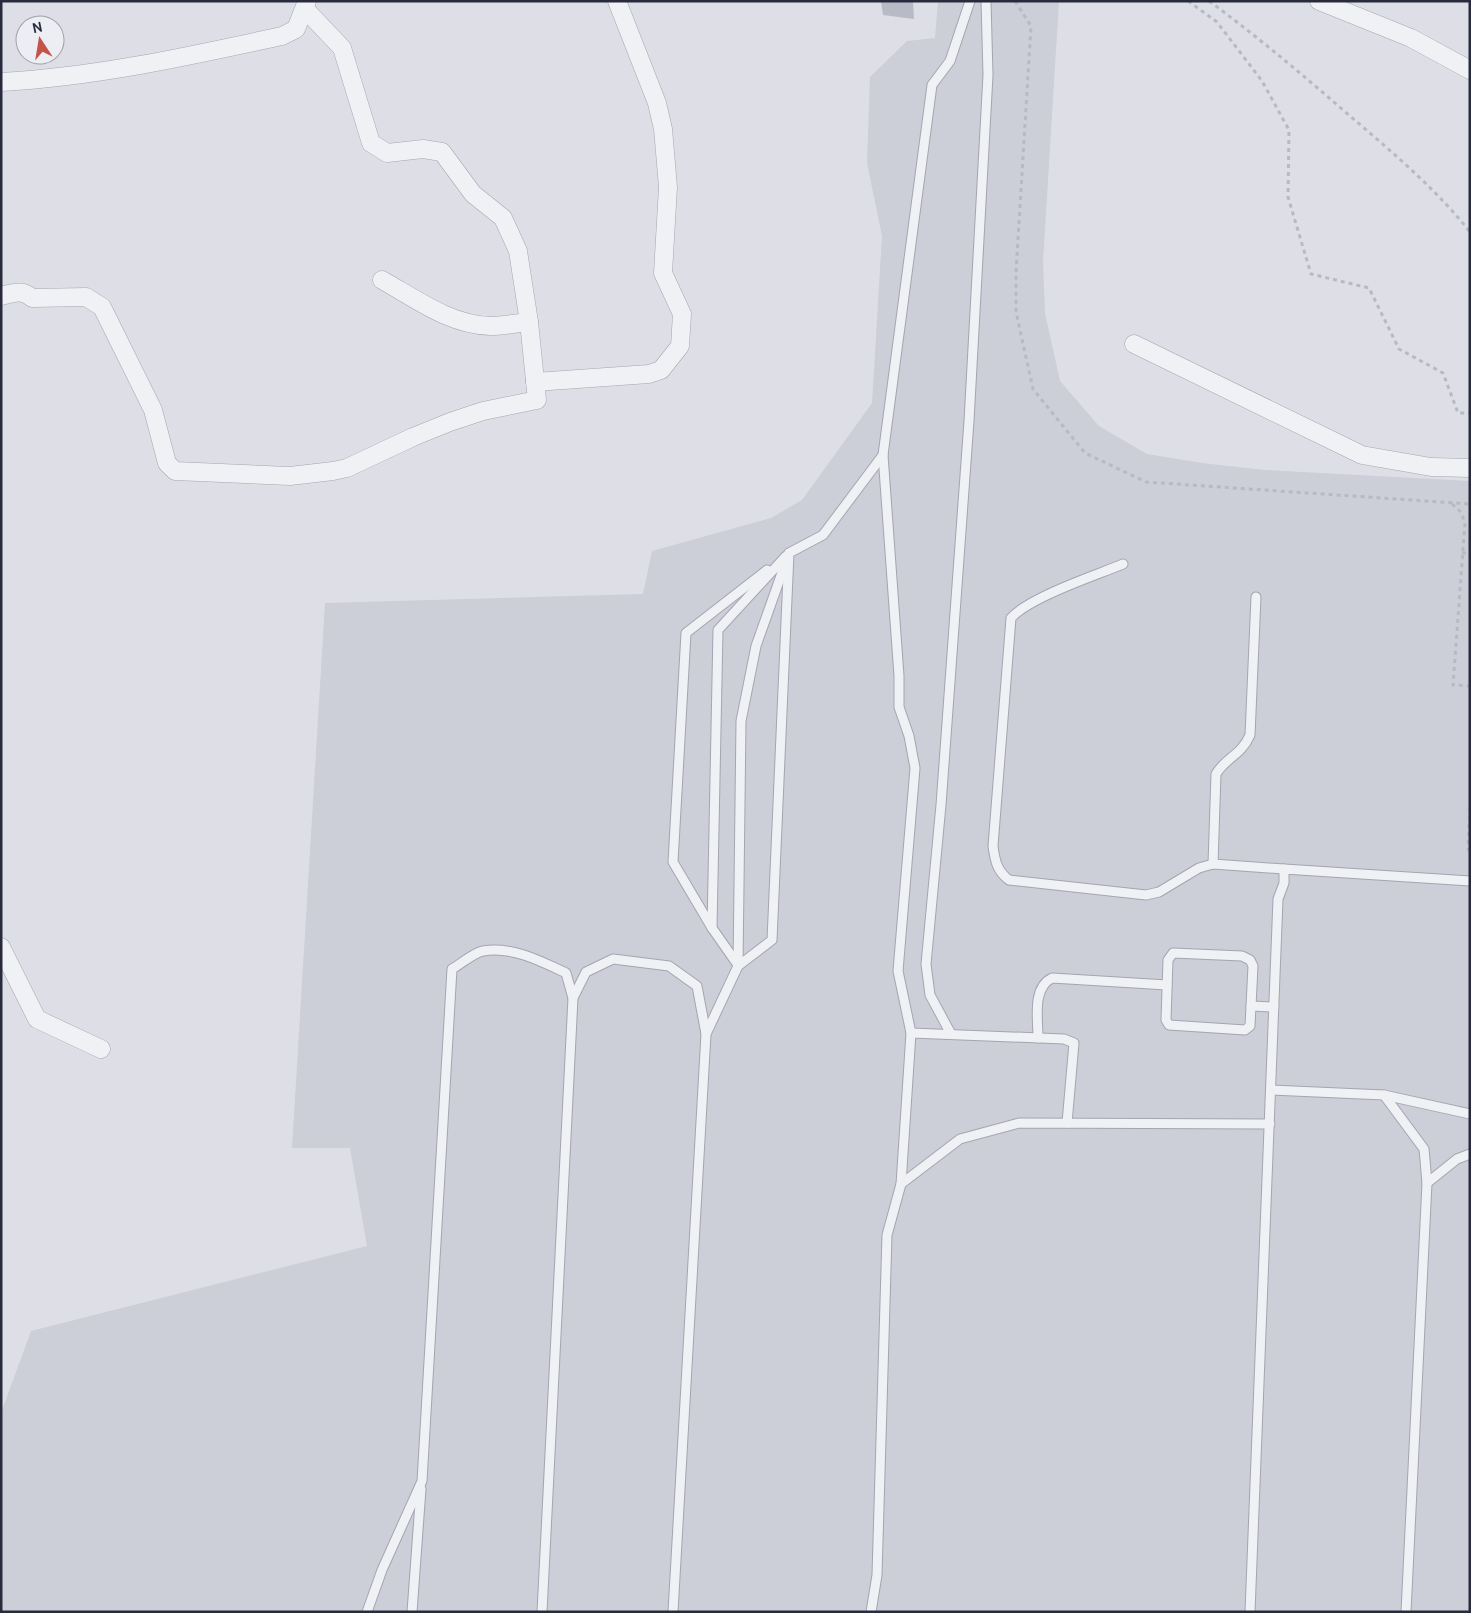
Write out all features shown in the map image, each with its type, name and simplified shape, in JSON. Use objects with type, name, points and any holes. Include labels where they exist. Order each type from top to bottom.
[{"type":"street","points":[[536,382],[649,374],[661,370],[680,346],[682,314],[664,273],[668,187],[663,129],[657,104],[617,1]]},
{"type":"street","points":[[1319,1],[1411,38],[1470,70]]},
{"type":"street","points":[[1,82],[61,78],[282,36],[296,29],[306,5],[342,48],[370,143],[387,153],[422,149],[442,152],[473,194],[503,218],[518,251],[529,322],[537,400],[483,411],[450,422],[340,470],[290,476],[175,471],[167,463],[153,410],[102,307],[86,297],[32,298],[27,293],[20,292],[1,296]]},
{"type":"street","points":[[382,280],[445,316],[491,326],[529,322]]},
{"type":"street","points":[[1134,344],[1362,455],[1431,466],[1470,468]]},
{"type":"street","points":[[1,947],[37,1019],[101,1049]]},
{"type":"lane","points":[[871,1612],[877,1575],[887,1235],[901,1184],[912,1033],[898,971],[915,768],[909,736],[899,707],[899,676],[883,455],[932,85],[950,61],[970,1]]},
{"type":"lane","points":[[951,1034],[930,995],[926,964],[941,805],[969,421],[988,75],[986,1]]},
{"type":"lane","points":[[738,966],[712,928],[673,862],[686,633],[789,553],[822,535],[883,455]]},
{"type":"lane","points":[[712,928],[718,630],[789,553]]},
{"type":"lane","points":[[738,966],[772,940],[789,553]]},
{"type":"lane","points":[[706,1034],[738,966],[741,721],[756,646],[789,553]]},
{"type":"lane","points":[[1123,564],[1020,609],[1011,618],[993,839],[996,864],[1001,874],[1009,880],[1146,894],[1159,892],[1199,868],[1213,864],[1470,880]]},
{"type":"lane","points":[[1213,864],[1216,774],[1221,766],[1242,751],[1250,734],[1256,597]]},
{"type":"lane","points":[[1250,1612],[1278,899],[1284,883],[1284,869]]},
{"type":"lane","points":[[412,1612],[422,1481],[452,969],[482,951],[507,951],[537,959],[566,973],[573,998],[542,1612]]},
{"type":"lane","points":[[1173,953],[1242,956],[1250,960],[1252,966],[1250,1026],[1245,1030],[1169,1024],[1166,1020],[1168,985],[1168,960],[1173,953]]},
{"type":"lane","points":[[573,998],[586,972],[613,960],[669,966],[697,986],[706,1034],[673,1612]]},
{"type":"lane","points":[[1038,1038],[1039,990],[1044,982],[1052,978],[1168,985]]},
{"type":"lane","points":[[1251,1006],[1274,1007]]},
{"type":"lane","points":[[912,1033],[1064,1039],[1074,1043],[1066,1123]]},
{"type":"lane","points":[[1271,1090],[1384,1095],[1470,1114]]},
{"type":"lane","points":[[1384,1095],[1424,1149],[1426,1183],[1406,1612]]},
{"type":"lane","points":[[901,1184],[960,1139],[1019,1123],[1270,1124]]},
{"type":"lane","points":[[1426,1183],[1457,1159],[1470,1154]]},
{"type":"lane","points":[[367,1612],[382,1570],[422,1481]]},
{"type":"path","points":[[1188,1],[1218,22],[1262,82],[1289,130],[1288,197],[1311,274],[1369,288],[1399,349],[1443,373],[1458,412],[1470,413]]},
{"type":"path","points":[[1209,1],[1263,40],[1376,138],[1412,171],[1470,232]]},
{"type":"path","points":[[1452,504],[1461,512],[1465,523],[1453,685],[1470,686]]},
{"type":"path","points":[[1462,552],[1470,553]]},
{"type":"path","points":[[1470,808],[1468,842],[1470,853]]},
{"type":"shaded area","points":[[938,1],[1059,1],[1043,262],[1045,313],[1060,381],[1099,426],[1147,454],[1202,463],[1265,470],[1470,481],[1470,1612],[1,1612],[1,1413],[31,1331],[367,1246],[350,1148],[292,1148],[325,603],[643,594],[652,551],[771,518],[802,500],[872,403],[882,236],[867,163],[870,77],[907,41],[935,38]]},
{"type":"building","points":[[881,1],[913,1],[914,19],[883,15]]}]
